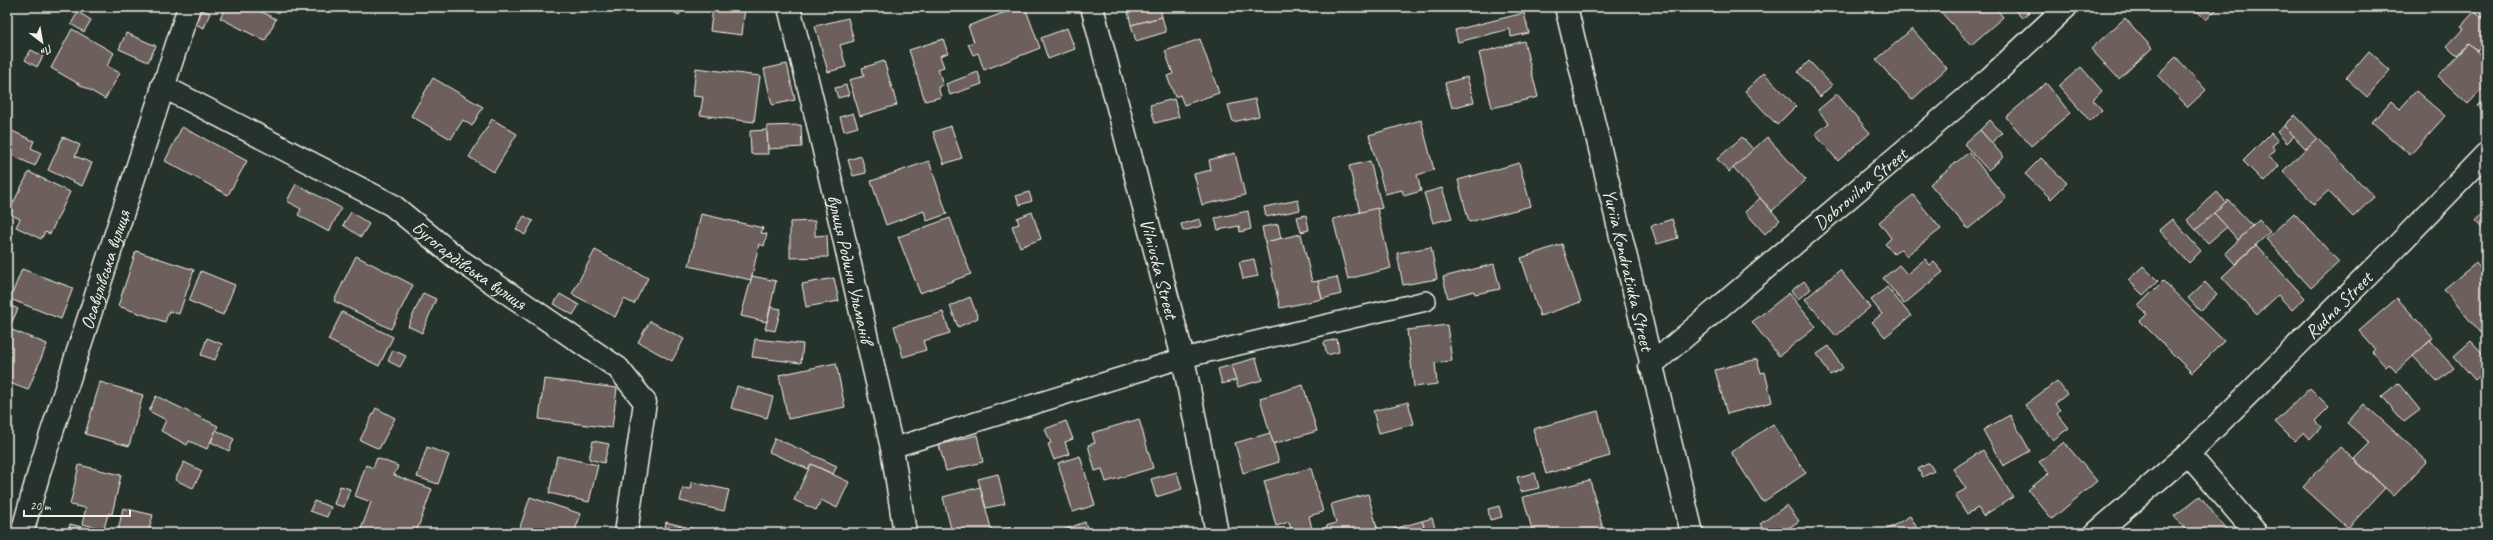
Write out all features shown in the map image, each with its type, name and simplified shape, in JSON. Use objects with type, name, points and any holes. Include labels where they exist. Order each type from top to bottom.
[{"type":"street","name":"Осавулівська вулиця","points":[[22,533],[42,461],[162,86],[189,7]]},
{"type":"street","name":"вулиця Родини Ульманів","points":[[789,7],[817,120],[892,448],[905,533]]},
{"type":"street","name":"Vilniuska Street","points":[[1092,7],[1183,358],[1217,533]]},
{"type":"street","name":"Yuriia Kondratiuka Street","points":[[1566,7],[1650,366],[1692,533]]},
{"type":"street","name":"Dobrovilna Street","points":[[1650,366],[1984,83],[2066,7]]},
{"type":"street","name":"Бугогардівська вулиця","points":[[162,86],[392,205],[458,260],[618,368],[645,402],[626,533]]},
{"type":"street","name":"Rudna Street","points":[[2096,533],[2188,454],[2390,253],[2486,154]]},
{"type":"street","points":[[2188,454],[2256,533]]},
{"type":"lane","points":[[892,448],[1183,358],[1426,301]]},
{"type":"building","points":[[226,7],[252,7],[276,19],[265,41],[220,18]]},
{"type":"building","points":[[664,7],[684,7],[679,15]]},
{"type":"building","points":[[713,7],[745,7],[742,35],[710,31]]},
{"type":"building","points":[[1019,7],[1025,7],[1040,48],[984,70],[978,53],[973,55],[968,44],[974,42],[968,26]]},
{"type":"building","points":[[1127,7],[1160,7],[1162,17],[1131,25]]},
{"type":"building","points":[[1947,7],[1995,7],[2003,17],[1971,45],[1941,12]]},
{"type":"building","points":[[2012,7],[2035,7],[2022,18]]},
{"type":"building","points":[[2193,7],[2219,7],[2206,20]]},
{"type":"building","points":[[201,10],[210,13],[204,28],[195,24]]},
{"type":"building","points":[[2475,11],[2486,21],[2486,42],[2477,51],[2469,44],[2457,55],[2447,46],[2464,28],[2461,26]]},
{"type":"building","points":[[78,12],[91,20],[84,32],[71,24]]},
{"type":"building","points":[[1524,13],[1529,33],[1511,37],[1510,29],[1458,42],[1455,30]]},
{"type":"building","points":[[1162,17],[1166,32],[1136,41],[1131,25]]},
{"type":"building","points":[[848,18],[854,41],[840,45],[846,67],[828,72],[815,26]]},
{"type":"building","points":[[2125,18],[2152,48],[2119,79],[2091,49]]},
{"type":"building","points":[[1067,28],[1075,49],[1048,59],[1041,38]]},
{"type":"building","points":[[72,29],[114,53],[107,66],[120,73],[105,99],[51,68]]},
{"type":"building","points":[[1912,29],[1947,68],[1912,100],[1876,60]]},
{"type":"building","points":[[126,33],[156,46],[148,62],[119,49]]},
{"type":"building","points":[[943,39],[948,53],[940,56],[944,67],[938,69],[943,85],[938,87],[941,97],[925,101],[909,50]]},
{"type":"building","points":[[1200,39],[1219,93],[1184,105],[1180,95],[1175,97],[1167,76],[1173,74],[1165,51]]},
{"type":"building","points":[[1524,41],[1538,97],[1492,108],[1479,53]]},
{"type":"building","points":[[2469,44],[2486,60],[2486,85],[2468,104],[2438,76]]},
{"type":"building","points":[[31,50],[43,56],[37,67],[25,60]]},
{"type":"building","points":[[2369,51],[2390,70],[2367,97],[2346,78]]},
{"type":"building","points":[[2176,57],[2206,90],[2188,107],[2157,75]]},
{"type":"building","points":[[884,61],[897,105],[860,116],[849,80],[864,76],[862,68]]},
{"type":"building","points":[[1809,61],[1832,85],[1820,97],[1798,72]]},
{"type":"building","points":[[787,64],[795,100],[772,105],[764,69]]},
{"type":"building","points":[[2081,67],[2102,91],[2093,100],[2102,110],[2090,121],[2059,86]]},
{"type":"building","points":[[696,68],[760,76],[754,122],[700,115],[703,97],[693,96]]},
{"type":"building","points":[[978,72],[982,84],[950,95],[946,84]]},
{"type":"building","points":[[1764,73],[1796,106],[1777,125],[1745,91]]},
{"type":"building","points":[[1467,77],[1474,102],[1452,108],[1445,83]]},
{"type":"building","points":[[433,78],[483,107],[472,126],[463,120],[451,139],[411,116]]},
{"type":"building","points":[[2046,83],[2070,113],[2031,146],[2006,117]]},
{"type":"building","points":[[846,85],[849,95],[838,98],[835,88]]},
{"type":"building","points":[[2416,91],[2445,116],[2410,155],[2372,122],[2391,101],[2400,109]]},
{"type":"building","points":[[1837,94],[1870,133],[1838,161],[1815,134],[1829,123],[1818,110]]},
{"type":"building","points":[[2486,98],[2486,113],[2478,106]]},
{"type":"building","points":[[1174,99],[1179,117],[1155,123],[1150,105]]},
{"type":"building","points":[[1255,99],[1259,116],[1233,122],[1228,105]]},
{"type":"building","points":[[853,113],[858,127],[844,131],[840,117]]},
{"type":"building","points":[[2295,115],[2317,138],[2306,149],[2284,126]]},
{"type":"building","points":[[492,119],[517,134],[494,172],[469,157]]},
{"type":"building","points":[[1421,120],[1434,170],[1417,175],[1421,191],[1404,196],[1402,190],[1385,194],[1369,135]]},
{"type":"building","points":[[1990,120],[2002,133],[1991,143],[1980,130]]},
{"type":"building","points":[[801,125],[802,147],[768,149],[767,126]]},
{"type":"building","points":[[951,126],[962,158],[944,164],[933,132]]},
{"type":"building","points":[[2284,126],[2294,136],[2287,143],[2277,132]]},
{"type":"building","points":[[182,127],[247,161],[228,195],[165,161]]},
{"type":"building","points":[[10,130],[34,141],[31,148],[41,153],[35,166],[7,153],[7,136]]},
{"type":"building","points":[[767,130],[768,154],[751,154],[750,131]]},
{"type":"building","points":[[1980,130],[2004,157],[1988,170],[1964,144]]},
{"type":"building","points":[[2271,133],[2278,141],[2272,146],[2275,150],[2269,157],[2279,166],[2264,182],[2243,161]]},
{"type":"building","points":[[63,137],[80,145],[75,156],[92,163],[82,186],[48,170]]},
{"type":"building","points":[[1742,137],[1754,150],[1729,172],[1717,159]]},
{"type":"building","points":[[1767,137],[1806,180],[1772,211],[1733,168]]},
{"type":"building","points":[[2317,138],[2374,197],[2353,217],[2328,191],[2314,204],[2283,171]]},
{"type":"building","points":[[1969,152],[2006,198],[1968,229],[1930,184]]},
{"type":"building","points":[[1235,153],[1245,195],[1202,205],[1194,174],[1211,170],[1209,160]]},
{"type":"building","points":[[861,156],[866,173],[853,176],[848,160]]},
{"type":"building","points":[[2041,158],[2067,183],[2051,199],[2025,174]]},
{"type":"building","points":[[929,161],[947,214],[927,221],[924,211],[886,225],[871,181]]},
{"type":"building","points":[[1370,161],[1382,208],[1360,213],[1349,166]]},
{"type":"building","points":[[1519,163],[1531,206],[1469,222],[1458,180]]},
{"type":"building","points":[[29,172],[70,192],[50,234],[45,232],[41,239],[16,227],[20,219],[8,213]]},
{"type":"building","points":[[296,184],[341,208],[329,232],[298,215],[301,209],[287,201]]},
{"type":"building","points":[[1442,188],[1452,218],[1433,223],[1424,193]]},
{"type":"building","points":[[1029,192],[1032,201],[1020,205],[1016,196]]},
{"type":"building","points":[[2217,192],[2226,202],[2196,230],[2187,220]]},
{"type":"building","points":[[1913,195],[1941,229],[1906,256],[1901,249],[1894,254],[1885,244],[1891,238],[1879,222]]},
{"type":"building","points":[[1760,198],[1780,220],[1765,234],[1745,212]]},
{"type":"building","points":[[1298,200],[1300,210],[1266,217],[1264,207]]},
{"type":"building","points":[[2228,200],[2253,226],[2238,240],[2214,213]]},
{"type":"building","points":[[1377,208],[1391,268],[1348,279],[1333,219]]},
{"type":"building","points":[[2486,209],[2486,232],[2475,221]]},
{"type":"building","points":[[1248,211],[1251,229],[1240,232],[1239,226],[1218,230],[1215,218]]},
{"type":"building","points":[[351,212],[369,224],[361,237],[343,225]]},
{"type":"building","points":[[1032,212],[1041,239],[1020,247],[1012,226],[1019,224],[1017,218]]},
{"type":"building","points":[[2214,213],[2227,227],[2208,243],[2196,230]]},
{"type":"building","points":[[2294,213],[2339,262],[2311,288],[2266,239]]},
{"type":"building","points":[[701,214],[763,228],[761,233],[767,234],[764,246],[759,244],[751,280],[689,266]]},
{"type":"building","points":[[1306,215],[1309,230],[1301,232],[1297,217]]},
{"type":"building","points":[[524,216],[533,221],[525,235],[516,229]]},
{"type":"building","points":[[950,218],[971,274],[920,293],[898,237]]},
{"type":"building","points":[[1200,219],[1202,226],[1183,231],[1181,224]]},
{"type":"building","points":[[1672,219],[1678,238],[1657,244],[1651,226]]},
{"type":"building","points":[[2172,219],[2201,251],[2189,263],[2159,230]]},
{"type":"building","points":[[2259,220],[2270,232],[2235,264],[2225,253]]},
{"type":"building","points":[[815,221],[815,236],[827,235],[828,257],[790,258],[790,222]]},
{"type":"building","points":[[1278,224],[1281,239],[1265,242],[1262,227]]},
{"type":"building","points":[[1301,234],[1312,282],[1318,281],[1322,299],[1280,308],[1265,242]]},
{"type":"building","points":[[1562,244],[1581,302],[1540,316],[1521,258]]},
{"type":"building","points":[[2256,245],[2305,298],[2292,310],[2278,295],[2257,315],[2222,277]]},
{"type":"building","points":[[1431,247],[1437,279],[1403,285],[1397,253]]},
{"type":"building","points":[[595,250],[648,278],[634,304],[624,299],[615,317],[572,294]]},
{"type":"building","points":[[136,251],[194,270],[179,314],[169,311],[165,322],[118,306]]},
{"type":"building","points":[[356,256],[413,285],[391,329],[334,301]]},
{"type":"building","points":[[1254,259],[1258,276],[1243,279],[1239,262]]},
{"type":"building","points":[[1925,259],[1930,265],[1934,262],[1943,272],[1904,304],[1883,278],[1899,265],[1907,274]]},
{"type":"building","points":[[2476,263],[2486,276],[2486,328],[2480,333],[2444,289]]},
{"type":"building","points":[[1494,264],[1500,289],[1475,294],[1474,291],[1448,298],[1443,277]]},
{"type":"building","points":[[2143,266],[2158,281],[2143,295],[2128,280]]},
{"type":"building","points":[[22,269],[73,288],[61,319],[10,299]]},
{"type":"building","points":[[1840,270],[1870,307],[1836,336],[1805,299]]},
{"type":"building","points":[[201,271],[235,285],[223,315],[189,301]]},
{"type":"building","points":[[752,276],[776,281],[767,322],[741,316]]},
{"type":"building","points":[[1337,277],[1341,294],[1322,299],[1318,281]]},
{"type":"building","points":[[834,278],[839,301],[806,307],[802,284]]},
{"type":"building","points":[[1804,281],[1811,289],[1798,299],[1791,291]]},
{"type":"building","points":[[2163,281],[2224,341],[2192,373],[2140,321],[2147,314],[2138,306]]},
{"type":"building","points":[[2205,282],[2217,295],[2200,311],[2188,298]]},
{"type":"building","points":[[1887,287],[1911,316],[1885,337],[1872,322],[1882,314],[1871,300]]},
{"type":"building","points":[[423,293],[436,299],[422,333],[408,326]]},
{"type":"building","points":[[1789,293],[1816,327],[1779,356],[1752,322]]},
{"type":"building","points":[[560,294],[579,305],[573,315],[554,304]]},
{"type":"building","points":[[970,297],[978,318],[958,327],[950,306]]},
{"type":"building","points":[[2397,298],[2433,338],[2396,372],[2389,364],[2386,367],[2372,352],[2375,349],[2359,331]]},
{"type":"building","points":[[7,304],[18,309],[10,326],[7,324]]},
{"type":"building","points":[[771,307],[781,309],[775,331],[765,329]]},
{"type":"building","points":[[342,312],[393,337],[379,366],[328,340]]},
{"type":"building","points":[[943,312],[950,333],[923,341],[926,350],[903,357],[894,326]]},
{"type":"building","points":[[650,321],[684,339],[672,361],[638,342]]},
{"type":"building","points":[[1447,325],[1452,361],[1435,363],[1437,384],[1414,387],[1407,330]]},
{"type":"building","points":[[7,328],[47,344],[28,390],[7,382]]},
{"type":"building","points":[[207,338],[222,344],[215,360],[201,355]]},
{"type":"building","points":[[755,339],[803,344],[801,363],[752,357]]},
{"type":"building","points":[[1337,339],[1339,352],[1327,355],[1324,342]]},
{"type":"building","points":[[2430,341],[2454,368],[2437,382],[2413,356]]},
{"type":"building","points":[[2471,341],[2486,357],[2486,370],[2475,380],[2454,356]]},
{"type":"building","points":[[1829,346],[1843,368],[1830,375],[1817,354]]},
{"type":"building","points":[[393,350],[406,356],[400,367],[388,361]]},
{"type":"building","points":[[1256,358],[1262,380],[1238,387],[1231,365]]},
{"type":"building","points":[[1757,359],[1761,373],[1765,372],[1772,402],[1727,414],[1715,370]]},
{"type":"building","points":[[836,363],[845,407],[788,419],[779,375]]},
{"type":"building","points":[[1231,365],[1236,380],[1222,384],[1218,369]]},
{"type":"building","points":[[544,379],[617,388],[612,428],[539,419]]},
{"type":"building","points":[[2057,381],[2067,394],[2055,404],[2060,410],[2057,413],[2069,428],[2053,440],[2025,405]]},
{"type":"building","points":[[100,382],[143,395],[129,446],[85,434]]},
{"type":"building","points":[[2398,383],[2420,410],[2404,422],[2382,396]]},
{"type":"building","points":[[1303,385],[1317,431],[1273,444],[1260,398]]},
{"type":"building","points":[[737,386],[773,397],[767,418],[731,408]]},
{"type":"building","points":[[2310,388],[2329,407],[2315,421],[2321,427],[2310,439],[2304,432],[2294,441],[2275,422]]},
{"type":"building","points":[[156,396],[218,426],[207,449],[189,441],[187,445],[161,431],[166,420],[149,411]]},
{"type":"building","points":[[1408,402],[1414,424],[1379,433],[1373,411]]},
{"type":"building","points":[[2364,404],[2427,461],[2394,496],[2354,459],[2370,443],[2347,423]]},
{"type":"building","points":[[376,408],[395,418],[379,449],[360,440]]},
{"type":"building","points":[[1598,411],[1610,456],[1546,474],[1533,429]]},
{"type":"building","points":[[2010,415],[2030,451],[2003,466],[1983,430]]},
{"type":"building","points":[[1139,419],[1153,468],[1106,482],[1102,469],[1095,471],[1088,445],[1095,443],[1092,433]]},
{"type":"building","points":[[1066,421],[1073,439],[1065,442],[1069,454],[1054,460],[1048,444],[1051,443],[1045,429]]},
{"type":"building","points":[[1773,424],[1806,473],[1763,502],[1731,452]]},
{"type":"building","points":[[216,430],[234,439],[229,451],[211,442]]},
{"type":"building","points":[[1270,433],[1279,462],[1243,473],[1235,443]]},
{"type":"building","points":[[977,435],[983,462],[946,471],[939,445]]},
{"type":"building","points":[[775,438],[837,466],[833,474],[811,464],[808,469],[769,452]]},
{"type":"building","points":[[593,441],[609,444],[604,463],[589,459]]},
{"type":"building","points":[[2064,442],[2097,481],[2052,519],[2028,490],[2049,473],[2039,462]]},
{"type":"building","points":[[427,447],[449,455],[438,484],[417,477]]},
{"type":"building","points":[[2340,447],[2385,488],[2348,528],[2303,487]]},
{"type":"building","points":[[1983,450],[2013,497],[1983,516],[1978,508],[1967,514],[1955,495],[1966,489],[1953,469]]},
{"type":"building","points":[[557,456],[598,465],[589,502],[549,493]]},
{"type":"building","points":[[1080,456],[1095,505],[1073,512],[1058,463]]},
{"type":"building","points":[[377,458],[398,466],[394,475],[432,489],[416,533],[360,532],[371,502],[355,496],[366,465],[373,468]]},
{"type":"building","points":[[184,462],[202,471],[193,488],[175,480]]},
{"type":"building","points":[[1929,463],[1934,471],[1923,477],[1918,469]]},
{"type":"building","points":[[811,464],[849,482],[837,508],[821,500],[816,510],[794,500]]},
{"type":"building","points":[[79,465],[121,475],[112,514],[108,514],[104,529],[82,524],[86,508],[70,505]]},
{"type":"building","points":[[1311,468],[1323,512],[1309,516],[1312,529],[1292,533],[1289,522],[1276,526],[1264,481]]},
{"type":"building","points":[[1177,472],[1182,489],[1156,497],[1151,479]]},
{"type":"building","points":[[1535,473],[1539,488],[1521,492],[1517,477]]},
{"type":"building","points":[[998,474],[1005,504],[986,508],[978,479]]},
{"type":"building","points":[[1590,480],[1604,533],[1533,533],[1523,497]]},
{"type":"building","points":[[692,482],[729,490],[724,511],[680,501],[683,488],[691,489]]},
{"type":"building","points":[[340,486],[350,489],[344,507],[334,504]]},
{"type":"building","points":[[980,487],[992,532],[952,533],[943,497]]},
{"type":"building","points":[[1368,494],[1378,531],[1328,533],[1326,526],[1336,523],[1331,504]]},
{"type":"building","points":[[2200,496],[2229,533],[2188,533],[2174,516]]},
{"type":"building","points":[[530,497],[581,514],[574,533],[518,533]]},
{"type":"building","points":[[314,501],[331,507],[327,517],[310,511]]},
{"type":"building","points":[[1787,505],[1799,521],[1781,533],[1766,533],[1760,524]]},
{"type":"building","points":[[1499,506],[1502,517],[1490,520],[1488,509]]},
{"type":"building","points":[[123,508],[153,515],[148,533],[118,531]]},
{"type":"building","points":[[1910,516],[1917,528],[1908,533],[1881,533]]},
{"type":"building","points":[[1432,518],[1435,528],[1426,532],[1422,521]]},
{"type":"building","points":[[1422,521],[1426,532],[1391,533],[1390,530]]},
{"type":"building","points":[[666,522],[710,533],[664,533]]},
{"type":"building","points":[[1085,522],[1089,533],[1058,532]]},
{"type":"building","points":[[70,524],[101,532],[101,533],[68,533]]},
{"type":"building","points":[[1010,528],[1012,533],[988,533],[992,532]]}]
